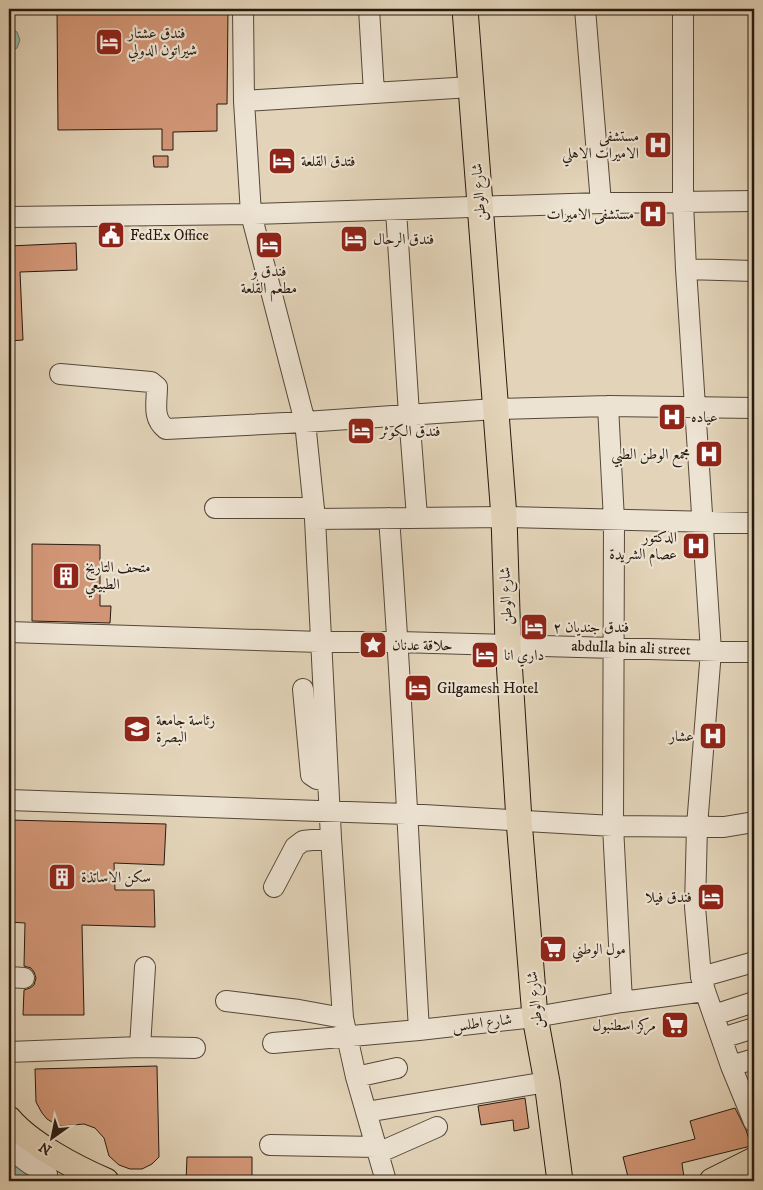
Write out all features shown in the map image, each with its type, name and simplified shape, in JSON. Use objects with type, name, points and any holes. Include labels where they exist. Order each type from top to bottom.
[{"type":"main road","name":"شارع الوطن","points":[[465,9],[504,517],[508,644],[519,820],[535,1016],[547,1082],[560,1181]]},
{"type":"main road","points":[[9,1119],[47,1149],[106,1181]]},
{"type":"main road","points":[[712,1181],[754,1160]]},
{"type":"street","points":[[243,9],[244,101],[251,214],[305,422],[315,514],[329,812],[345,1027],[356,1077],[386,1181]]},
{"type":"street","points":[[368,9],[374,93]]},
{"type":"street","points":[[585,9],[601,203]]},
{"type":"street","points":[[683,9],[683,203],[711,651],[697,826],[696,907],[703,984],[731,1066],[754,1122]]},
{"type":"street","points":[[244,101],[471,87]]},
{"type":"street","points":[[9,217],[251,214],[480,206],[754,201]]},
{"type":"street","points":[[396,210],[417,518]]},
{"type":"street","points":[[686,269],[754,271]]},
{"type":"street","points":[[60,374],[151,382],[157,386],[157,419],[166,429],[305,422],[496,408],[608,406],[754,408]]},
{"type":"street","points":[[608,406],[614,520],[612,648],[613,826],[622,1002]]},
{"type":"street","points":[[215,508],[389,518],[504,517],[754,523]]},
{"type":"street","points":[[389,518],[398,642],[419,1030]]},
{"type":"street","name":"abdulla bin ali street","points":[[9,632],[320,642],[508,644],[754,652]]},
{"type":"street","points":[[303,689],[311,776],[328,781]]},
{"type":"street","points":[[9,800],[406,814],[613,826],[724,827],[754,822]]},
{"type":"street","points":[[274,887],[295,847],[303,841],[331,838]]},
{"type":"street","name":"شارع اطلس","points":[[345,1027],[419,1030],[535,1016],[622,1002],[703,984],[754,962]]},
{"type":"street","points":[[140,1047],[145,968]]},
{"type":"street","points":[[226,1001],[299,1010],[345,1027]]},
{"type":"street","points":[[714,1015],[754,1002]]},
{"type":"street","points":[[273,1043],[345,1027]]},
{"type":"street","points":[[722,1038],[754,1028]]},
{"type":"street","points":[[9,1052],[140,1047],[195,1048]]},
{"type":"street","points":[[731,1066],[754,1059]]},
{"type":"street","points":[[356,1077],[398,1068]]},
{"type":"street","points":[[366,1112],[547,1082]]},
{"type":"street","points":[[270,1146],[377,1150],[436,1127]]},
{"type":"street","points":[[9,1148],[45,1177]]},
{"type":"water","points":[[9,27],[17,32],[20,40],[17,48],[9,52]]},
{"type":"water","points":[[9,1156],[43,1181],[9,1181]]},
{"type":"building","name":"فندق عشتار شيراتون الدولي","points":[[57,9],[228,9],[227,104],[217,104],[217,131],[173,132],[173,150],[162,150],[162,129],[58,130]]},
{"type":"building","points":[[153,156],[168,156],[168,167],[154,167]]},
{"type":"building","points":[[76,243],[77,270],[20,272],[23,340],[9,341],[9,246]]},
{"type":"building","name":"متحف التاريخ الطبيعي","points":[[32,544],[100,545],[100,606],[111,606],[110,623],[32,621]]},
{"type":"building","name":"سكن الاساتذة","points":[[9,820],[166,824],[164,865],[114,863],[115,890],[154,890],[155,927],[82,925],[84,1015],[23,1015],[24,990],[34,985],[36,978],[31,968],[24,966],[25,923],[9,922]]},
{"type":"building","points":[[157,1066],[159,1157],[152,1164],[142,1169],[130,1169],[119,1165],[109,1156],[104,1138],[95,1128],[84,1124],[57,1125],[47,1119],[36,1102],[35,1069]]},
{"type":"building","points":[[525,1098],[529,1128],[514,1131],[513,1120],[481,1125],[478,1106]]},
{"type":"building","points":[[735,1108],[746,1130],[751,1146],[682,1163],[684,1178],[674,1181],[629,1181],[623,1157],[695,1139],[690,1121]]},
{"type":"building","points":[[187,1157],[252,1157],[252,1181],[186,1181]]},
{"type":"place","name":"فندق عشتار شيراتون الدولي","points":[[109,42]]},
{"type":"place","name":"مستشفى الاميرات الاهلي","points":[[658,145]]},
{"type":"place","name":"فتدق القلعة","points":[[282,161]]},
{"type":"place","name":"مستشفى الاميرات","points":[[653,214]]},
{"type":"place","name":"FedEx Office","points":[[111,235]]},
{"type":"place","name":"فندق الرحال","points":[[354,239]]},
{"type":"place","name":"فندق و مطعم القلعة","points":[[269,245]]},
{"type":"place","name":"عياده","points":[[672,417]]},
{"type":"place","name":"فندق الكوثر","points":[[361,431]]},
{"type":"place","name":"مجمع الوطن الطبي","points":[[709,454]]},
{"type":"place","name":"الدكتور عصام الشريدة","points":[[696,546]]},
{"type":"place","name":"متحف التاريخ الطبيعي","points":[[66,576]]},
{"type":"place","name":"فندق جنديان ٢","points":[[534,627]]},
{"type":"place","name":"حلاقة عدنان","points":[[373,645]]},
{"type":"place","name":"داري انا","points":[[485,655]]},
{"type":"place","name":"Gilgamesh Hotel","points":[[418,688]]},
{"type":"place","name":"رئاسة جامعة البصرة","points":[[137,729]]},
{"type":"place","name":"عشار","points":[[713,736]]},
{"type":"place","name":"سكن الاساتذة","points":[[62,877]]},
{"type":"place","name":"فندق فيلا","points":[[711,897]]},
{"type":"place","name":"مول الوطني","points":[[553,949]]},
{"type":"place","name":"مركز اسطنبول","points":[[675,1025]]}]
